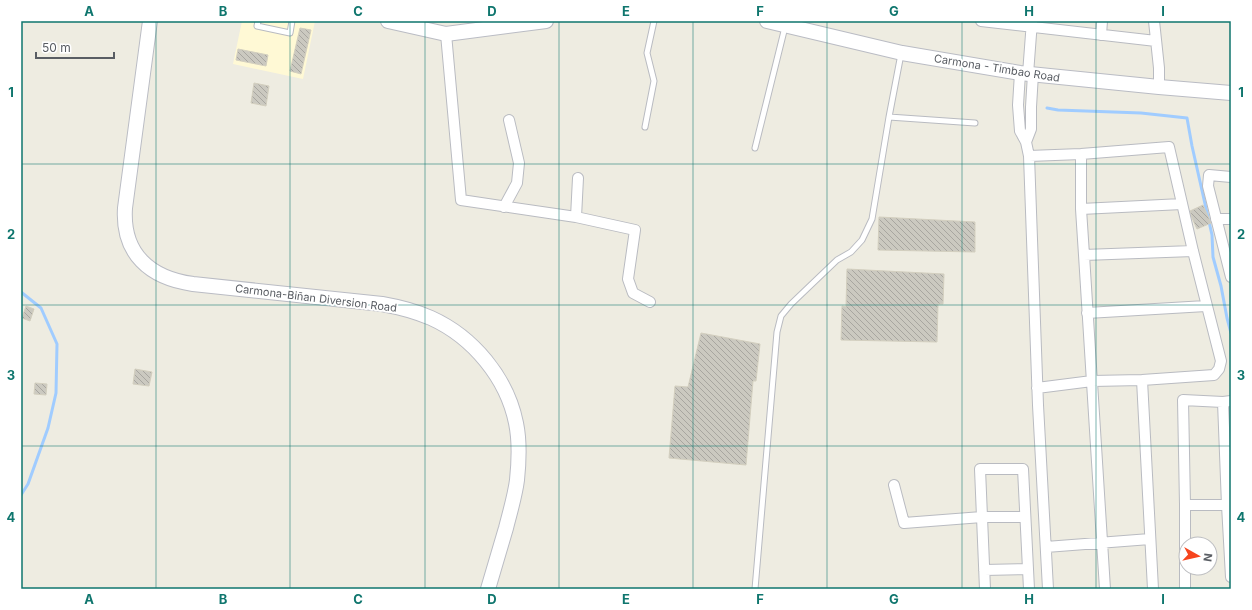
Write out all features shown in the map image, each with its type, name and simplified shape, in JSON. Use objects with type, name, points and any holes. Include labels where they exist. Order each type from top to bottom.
[{"type":"main road","name":"Carmona-Biñan Diversion Road","points":[[150,21],[124,208],[126,232],[132,246],[147,267],[161,276],[175,281],[382,304],[416,312],[432,319],[456,333],[476,350],[494,372],[508,397],[516,422],[519,450],[517,482],[488,589]]},
{"type":"main road","points":[[388,21],[446,34],[546,21]]},
{"type":"main road","name":"Carmona - Timbao Road","points":[[767,21],[902,53],[1027,74],[1231,93]]},
{"type":"street","points":[[981,21],[1067,26],[1101,35],[1156,41]]},
{"type":"street","points":[[1101,35],[1102,21]]},
{"type":"street","points":[[1154,21],[1159,87]]},
{"type":"street","points":[[1032,24],[1027,74],[1018,105],[1020,131],[1026,142],[1029,156],[1037,388],[1048,589]]},
{"type":"street","points":[[446,34],[461,200],[576,217],[635,230],[628,279],[632,293],[650,302]]},
{"type":"street","points":[[504,206],[517,183],[519,163],[509,120]]},
{"type":"street","points":[[1029,156],[1081,154],[1169,147],[1206,306],[1221,361],[1220,370],[1214,375],[1142,380],[1092,381],[1037,388]]},
{"type":"street","points":[[1081,154],[1087,313],[1105,589]]},
{"type":"street","points":[[1231,177],[1209,175],[1208,186],[1216,219],[1228,256],[1231,277]]},
{"type":"street","points":[[576,217],[578,178]]},
{"type":"street","points":[[1082,209],[1182,204]]},
{"type":"street","points":[[1216,219],[1231,219]]},
{"type":"street","points":[[1084,255],[1193,251]]},
{"type":"street","points":[[1087,313],[1206,306]]},
{"type":"street","points":[[1142,380],[1153,589]]},
{"type":"street","points":[[1185,589],[1183,400],[1227,402],[1231,577]]},
{"type":"street","points":[[985,589],[980,469],[1023,469],[1024,517],[1029,589]]},
{"type":"street","points":[[894,485],[904,522],[982,517],[1024,517]]},
{"type":"street","points":[[1185,505],[1229,504]]},
{"type":"street","points":[[1046,547],[1150,539]]},
{"type":"street","points":[[984,570],[1028,569]]},
{"type":"lane","points":[[258,21],[257,26],[290,33],[292,21]]},
{"type":"lane","points":[[646,127],[654,82],[647,53],[654,21]]},
{"type":"lane","points":[[755,148],[786,25]]},
{"type":"lane","points":[[755,589],[777,332],[781,316],[791,304],[837,260],[851,252],[862,240],[872,219],[889,118],[902,53]]},
{"type":"lane","points":[[889,118],[975,123]]},
{"type":"shaded area","points":[[242,21],[315,21],[303,79],[233,64]]},
{"type":"building","points":[[300,28],[311,30],[301,74],[290,71]]},
{"type":"building","points":[[238,49],[268,55],[266,66],[236,60]]},
{"type":"building","points":[[254,83],[269,86],[266,106],[251,103]]},
{"type":"building","points":[[1203,205],[1211,223],[1197,229],[1190,211]]},
{"type":"building","points":[[879,217],[975,222],[975,252],[878,250]]},
{"type":"building","points":[[847,269],[944,274],[943,304],[938,304],[937,342],[841,340],[842,306],[846,307]]},
{"type":"building","points":[[26,306],[34,309],[30,321],[22,318]]},
{"type":"building","points":[[701,333],[760,344],[756,381],[753,381],[746,465],[669,458],[675,386],[688,387]]},
{"type":"building","points":[[135,369],[152,372],[149,386],[133,384]]},
{"type":"building","points":[[35,383],[47,384],[46,395],[34,394]]},
{"type":"waterway","points":[[1047,108],[1058,110],[1141,113],[1187,118],[1212,235],[1213,257],[1231,333]]},
{"type":"waterway","points":[[21,292],[41,308],[57,344],[56,393],[48,428],[28,484],[21,495]]}]
